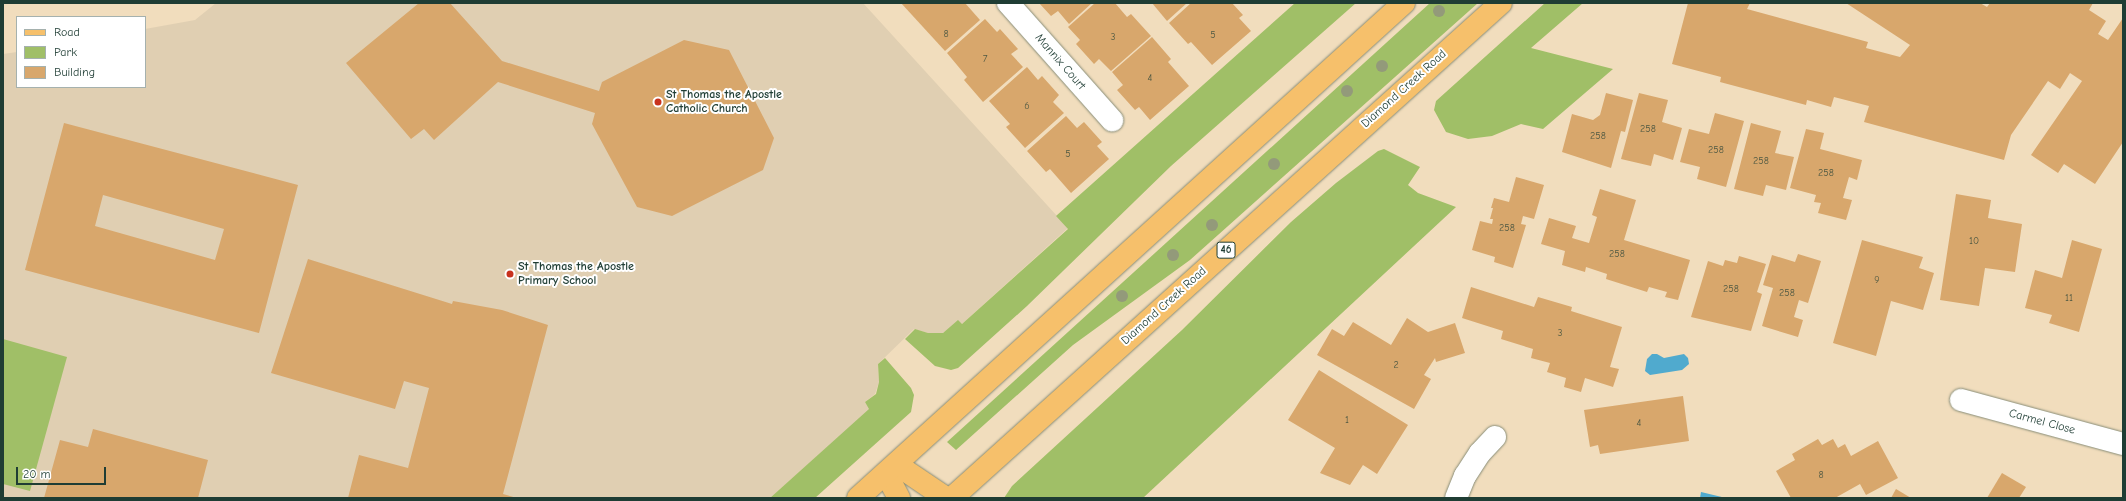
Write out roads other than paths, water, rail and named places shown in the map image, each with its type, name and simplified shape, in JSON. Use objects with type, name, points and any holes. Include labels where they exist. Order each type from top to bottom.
[{"type":"main road","points":[[858,498],[1404,3]]},
{"type":"main road","name":"Diamond Creek Road","points":[[952,498],[1500,3]]},
{"type":"main road","points":[[891,469],[891,484],[899,498]]},
{"type":"main road","points":[[891,469],[906,471],[946,498]]},
{"type":"street","name":"Mannix Court","points":[[1008,3],[1112,120]]},
{"type":"street","name":"Carmel Close","points":[[1960,400],[2123,444]]},
{"type":"street","points":[[1456,498],[1465,476],[1480,453],[1495,437]]},
{"type":"water","points":[[1652,354],[1657,354],[1664,358],[1684,354],[1688,358],[1689,364],[1682,370],[1650,375],[1645,371],[1647,359]]},
{"type":"water","points":[[1701,492],[1726,498],[1700,498]]},
{"type":"place","name":"St Thomas the Apostle Catholic Church","points":[[658,102]]},
{"type":"place","name":"St Thomas the Apostle Primary School","points":[[510,274]]}]
